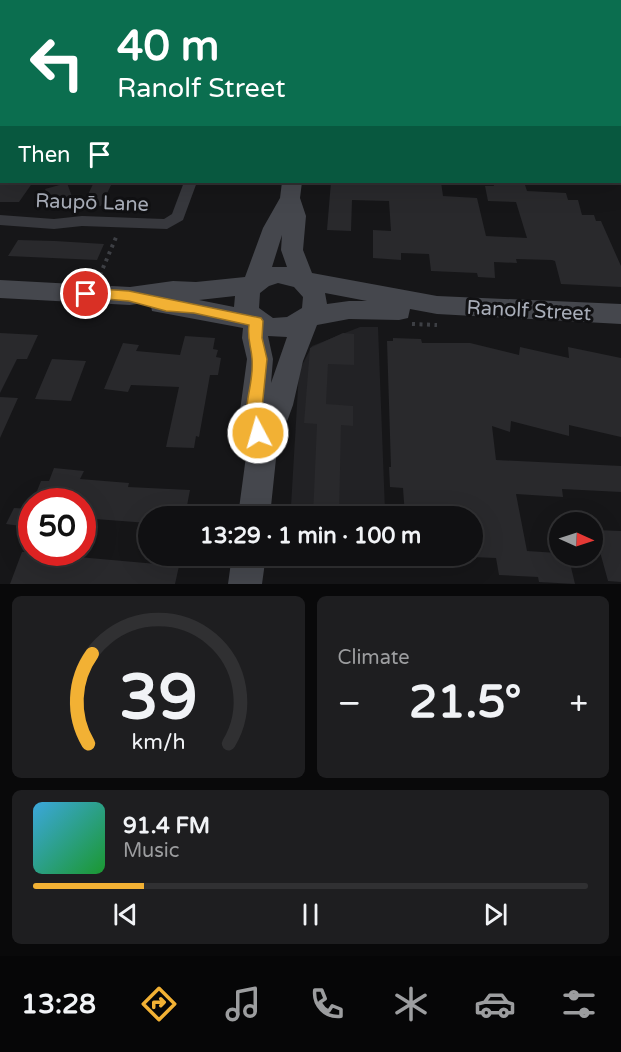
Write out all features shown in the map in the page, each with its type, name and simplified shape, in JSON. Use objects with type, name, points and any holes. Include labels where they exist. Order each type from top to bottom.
[{"type":"main road","points":[[0,289],[129,296],[256,321],[277,328],[299,324],[313,311],[316,297],[314,291],[303,279],[292,250],[295,216],[291,190]]},
{"type":"main road","points":[[256,321],[250,316],[245,297],[253,284],[274,234],[278,215],[291,190]]},
{"type":"main road","points":[[129,296],[253,284],[260,279],[277,274],[303,279]]},
{"type":"main road","name":"Ranolf Street","points":[[303,279],[442,315]]},
{"type":"main road","name":"Ranolf Street","points":[[308,317],[349,310],[442,315],[621,314]]},
{"type":"main road","points":[[255,506],[262,449],[279,405],[290,361],[308,317]]},
{"type":"main road","points":[[256,321],[255,338],[260,359],[253,418],[262,449]]},
{"type":"main road","points":[[245,584],[247,566]]},
{"type":"street","name":"Raupō Lane","points":[[0,220],[54,224],[82,221],[149,226],[167,224],[178,217],[190,183]]},
{"type":"path","points":[[100,275],[118,231]]},
{"type":"path","points":[[411,324],[442,315]]},
{"type":"shaded area","points":[[360,327],[378,327],[385,506],[291,506],[299,371],[312,346]]},
{"type":"building","points":[[0,183],[32,183],[19,202],[0,202]]},
{"type":"building","points":[[67,183],[74,202],[52,209],[45,189]]},
{"type":"building","points":[[94,183],[112,183],[101,206],[83,205]]},
{"type":"building","points":[[331,183],[441,183],[443,196],[477,198],[486,236],[527,238],[516,202],[488,201],[485,186],[494,186],[493,183],[524,183],[527,191],[566,193],[568,200],[578,200],[582,215],[594,215],[596,221],[601,221],[621,266],[621,287],[561,284],[555,261],[552,260],[516,259],[517,263],[494,262],[495,278],[478,277],[477,273],[431,271],[429,254],[401,253],[401,260],[373,258],[373,230],[391,231],[389,201],[352,200],[351,231],[327,230]]},
{"type":"building","points":[[18,240],[104,244],[97,260],[8,256]]},
{"type":"building","points":[[0,333],[38,335],[27,359],[17,359],[0,393]]},
{"type":"building","points":[[343,333],[354,334],[354,365],[328,364],[326,404],[353,406],[353,426],[341,425],[339,506],[313,506],[317,424],[304,423],[310,348]]},
{"type":"building","points":[[185,336],[215,338],[213,349],[218,350],[216,357],[221,358],[218,375],[210,375],[199,437],[196,436],[194,448],[166,447],[179,387],[131,385],[128,392],[104,389],[123,343],[139,345],[136,351],[180,355]]},
{"type":"building","points":[[393,338],[421,339],[422,343],[470,343],[519,355],[520,347],[569,358],[568,347],[621,358],[621,437],[569,425],[569,436],[511,421],[510,432],[492,426],[496,460],[621,466],[621,492],[562,489],[563,497],[516,494],[527,551],[549,552],[549,566],[571,566],[575,584],[539,582],[538,577],[499,575],[496,558],[483,557],[483,506],[404,506],[403,488],[390,487],[387,341],[393,341]]},
{"type":"building","points":[[52,359],[86,361],[71,401],[35,399]]},
{"type":"building","points":[[0,397],[18,398],[0,438]]},
{"type":"building","points":[[54,468],[84,471],[80,479],[129,483],[128,487],[190,490],[187,506],[138,506],[138,522],[96,519],[96,488],[38,488],[41,481],[49,481]]},
{"type":"building","points":[[14,508],[18,508],[18,526],[6,524]]},
{"type":"building","points":[[603,530],[621,531],[621,582],[608,581],[603,563]]},
{"type":"building","points":[[96,559],[138,562],[138,566],[179,566],[175,584],[10,584],[18,563],[18,566],[96,566]]},
{"type":"route","points":[[86,294],[129,296],[256,321],[255,338],[259,349],[260,370],[253,418],[258,433]]}]
